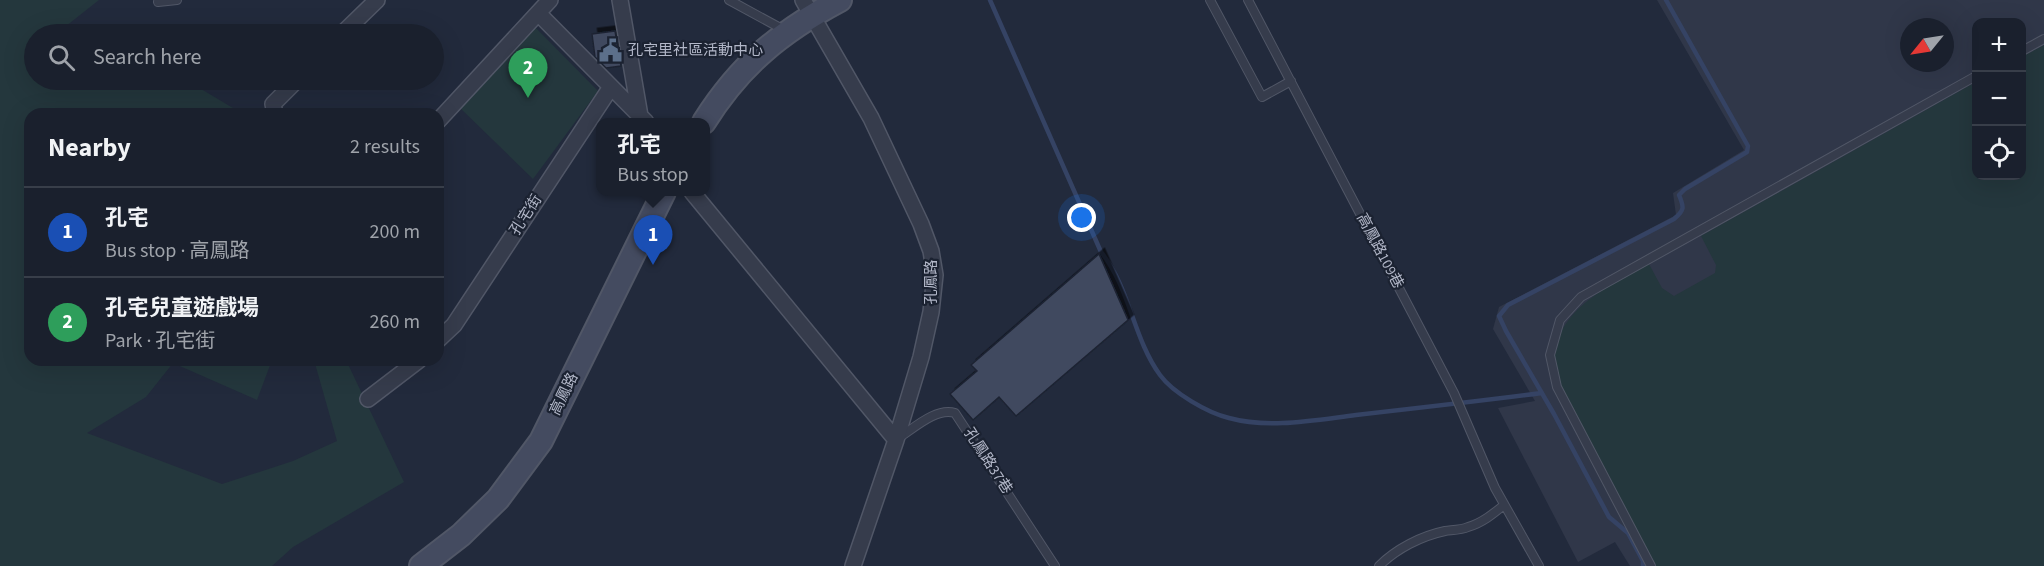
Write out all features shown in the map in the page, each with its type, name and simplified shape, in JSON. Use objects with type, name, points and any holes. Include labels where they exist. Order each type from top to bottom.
[{"type":"street","points":[[352,24],[376,0]]},
{"type":"street","points":[[444,115],[550,0]]},
{"type":"street","points":[[620,0],[643,118]]},
{"type":"street","points":[[707,118],[717,101],[741,71],[788,32],[807,8],[840,0]]},
{"type":"street","name":"孔鳳路","points":[[807,8],[871,118],[921,224],[931,251],[935,275],[931,312],[921,357],[854,566]]},
{"type":"street","points":[[538,13],[642,118]]},
{"type":"street","name":"孔宅街","points":[[444,334],[454,324],[611,87]]},
{"type":"street","points":[[274,108],[273,104],[287,90]]},
{"type":"street","name":"高鳳路","points":[[421,566],[461,535],[498,499],[541,441],[662,196]]},
{"type":"street","points":[[695,196],[896,440]]},
{"type":"street","points":[[368,399],[410,366]]},
{"type":"lane","points":[[158,2],[177,0]]},
{"type":"lane","points":[[729,0],[788,32]]},
{"type":"lane","points":[[1210,0],[1262,97],[1291,81]]},
{"type":"lane","name":"高鳳路109巷","points":[[1248,0],[1454,393],[1504,505]]},
{"type":"lane","points":[[2026,49],[2044,39]]},
{"type":"lane","points":[[1651,566],[1557,387],[1550,355],[1560,320],[1581,297],[1972,79]]},
{"type":"lane","name":"孔鳳路37巷","points":[[896,440],[940,413],[949,411],[955,413],[1055,566]]},
{"type":"lane","points":[[1378,566],[1415,541],[1444,531],[1468,527],[1487,518],[1504,505],[1539,566]]},
{"type":"shaded area","points":[[0,0],[99,0],[69,24],[24,24],[24,90],[203,90],[233,108],[24,108],[24,366],[171,366],[146,397],[87,433],[222,484],[293,461],[337,441],[316,366],[349,366],[404,482],[293,547],[272,566],[0,566]]},
{"type":"shaded area","points":[[1657,0],[2044,0],[2044,566],[1630,566],[1615,542],[1578,562],[1498,408],[1535,401],[1493,329],[1499,307],[1676,215],[1673,193],[1744,150]]},
{"type":"shaded area","points":[[532,24],[598,91],[533,179],[457,105]]},
{"type":"shaded area","points":[[2044,45],[2044,566],[1655,566],[1561,386],[1555,353],[1559,336],[1567,322],[1590,299],[1604,289],[1649,264],[1662,288],[1674,296],[1715,273],[1716,265],[1701,236],[1972,84],[1972,180],[2026,180],[2026,55]]},
{"type":"shaded area","points":[[180,366],[270,366],[257,400]]},
{"type":"building","name":"孔宅里社區活動中心","points":[[615,31],[621,66],[606,68],[595,57],[592,34]]},
{"type":"building","points":[[1099,254],[1128,320],[1016,416],[999,397],[973,420],[950,394],[977,371],[971,365]]},
{"type":"waterway","points":[[990,0],[1101,252],[1119,281],[1143,345],[1160,375],[1173,389],[1201,407],[1221,415],[1260,423],[1308,421],[1542,393]]},
{"type":"waterway","points":[[1643,566],[1643,561],[1628,533],[1609,517],[1499,316],[1508,305],[1674,219],[1682,211],[1683,205],[1679,195],[1685,189],[1747,152],[1748,146],[1666,0]]},
{"type":"place","name":"孔宅里社區活動中心","points":[[610,50]]},
{"type":"place","name":"孔宅兒童遊戲場","points":[[528,98]]},
{"type":"place","name":"孔宅","points":[[653,265]]}]
